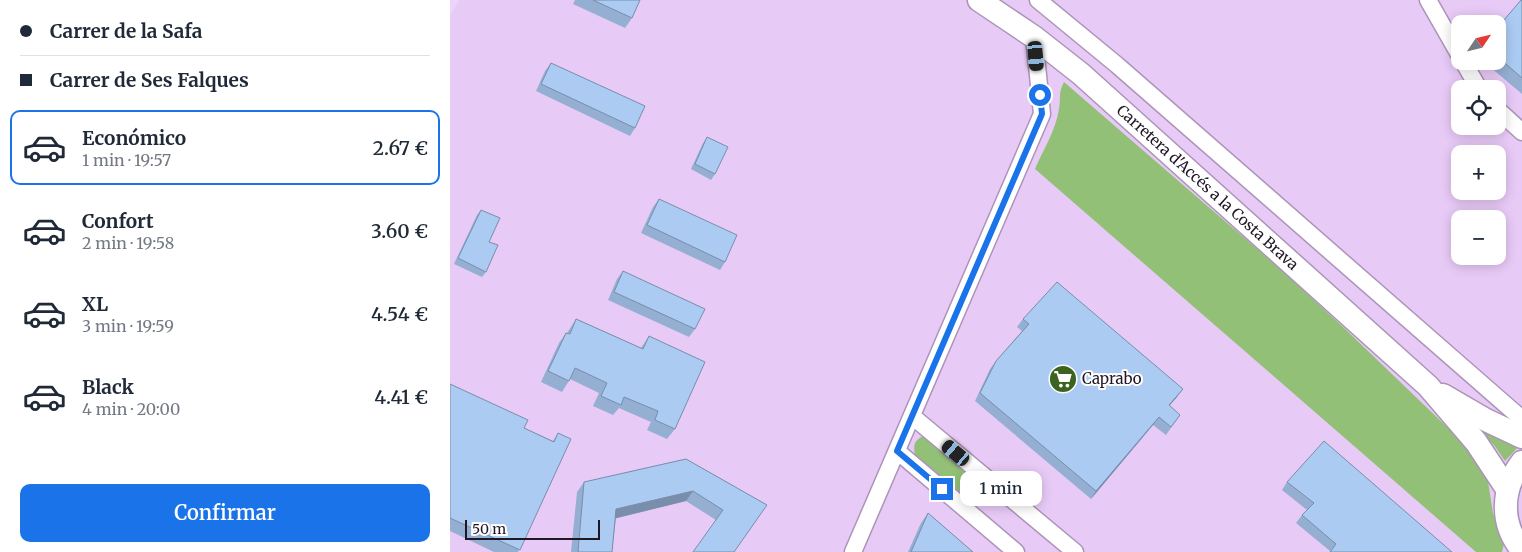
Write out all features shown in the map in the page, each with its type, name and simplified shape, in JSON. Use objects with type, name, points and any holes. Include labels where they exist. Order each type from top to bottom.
[{"type":"main road","name":"Carretera d'Accés a la Costa Brava","points":[[979,0],[1034,36],[1081,74],[1428,386],[1476,442],[1508,489]]},
{"type":"main road","name":"Carretera d'Accés a la Costa Brava","points":[[1428,386],[1486,420],[1522,436]]},
{"type":"main road","points":[[1514,546],[1506,516],[1506,503],[1512,477],[1522,462]]},
{"type":"street","points":[[1038,0],[1124,71],[1522,420]]},
{"type":"street","points":[[1428,0],[1451,40]]},
{"type":"street","points":[[853,552],[1042,114],[1034,36]]},
{"type":"street","points":[[1506,117],[1522,132]]},
{"type":"street","points":[[912,416],[1074,552]]},
{"type":"street","points":[[897,451],[1016,552]]},
{"type":"shaded area","points":[[459,0],[1522,0],[1522,552],[450,552],[450,16]]},
{"type":"green space","points":[[1064,82],[1278,267],[1472,451],[1487,475],[1493,513],[1504,544],[1502,552],[1476,552],[1035,169],[1055,125],[1061,89]]},
{"type":"green space","points":[[1484,428],[1521,444],[1505,461],[1494,445],[1481,432]]},
{"type":"green space","points":[[923,436],[930,438],[1004,502],[976,505],[915,455],[915,444]]},
{"type":"building","points":[[593,0],[640,0],[632,18]]},
{"type":"building","points":[[1522,0],[1522,78],[1506,64],[1506,18]]},
{"type":"building","points":[[551,63],[645,106],[635,128],[541,84]]},
{"type":"building","points":[[707,137],[728,147],[715,174],[695,164]]},
{"type":"building","points":[[659,199],[737,235],[725,262],[647,225]]},
{"type":"building","points":[[481,210],[500,218],[489,242],[498,245],[486,272],[458,258]]},
{"type":"building","points":[[623,271],[705,309],[695,329],[614,292]]},
{"type":"building","points":[[1057,282],[1183,389],[1169,405],[1180,415],[1171,427],[1159,417],[1096,491],[980,393],[996,361],[1029,324],[1023,319]]},
{"type":"building","points":[[576,319],[643,349],[649,336],[705,362],[675,429],[655,420],[658,411],[624,397],[621,405],[601,396],[607,383],[575,368],[569,381],[548,371],[566,333],[570,334]]},
{"type":"building","points":[[450,384],[528,420],[524,428],[554,442],[558,433],[571,439],[520,550],[450,518]]},
{"type":"building","points":[[1324,441],[1452,552],[1330,552],[1336,544],[1302,515],[1314,503],[1287,482]]},
{"type":"building","points":[[686,459],[767,505],[734,552],[693,552],[723,510],[693,491],[616,509],[612,552],[578,552],[584,482]]},
{"type":"building","points":[[928,513],[973,552],[911,552]]},
{"type":"place","name":"Caprabo","points":[[1063,379]]},
{"type":"route","points":[[942,489],[897,451],[1042,114],[1040,95]]}]
